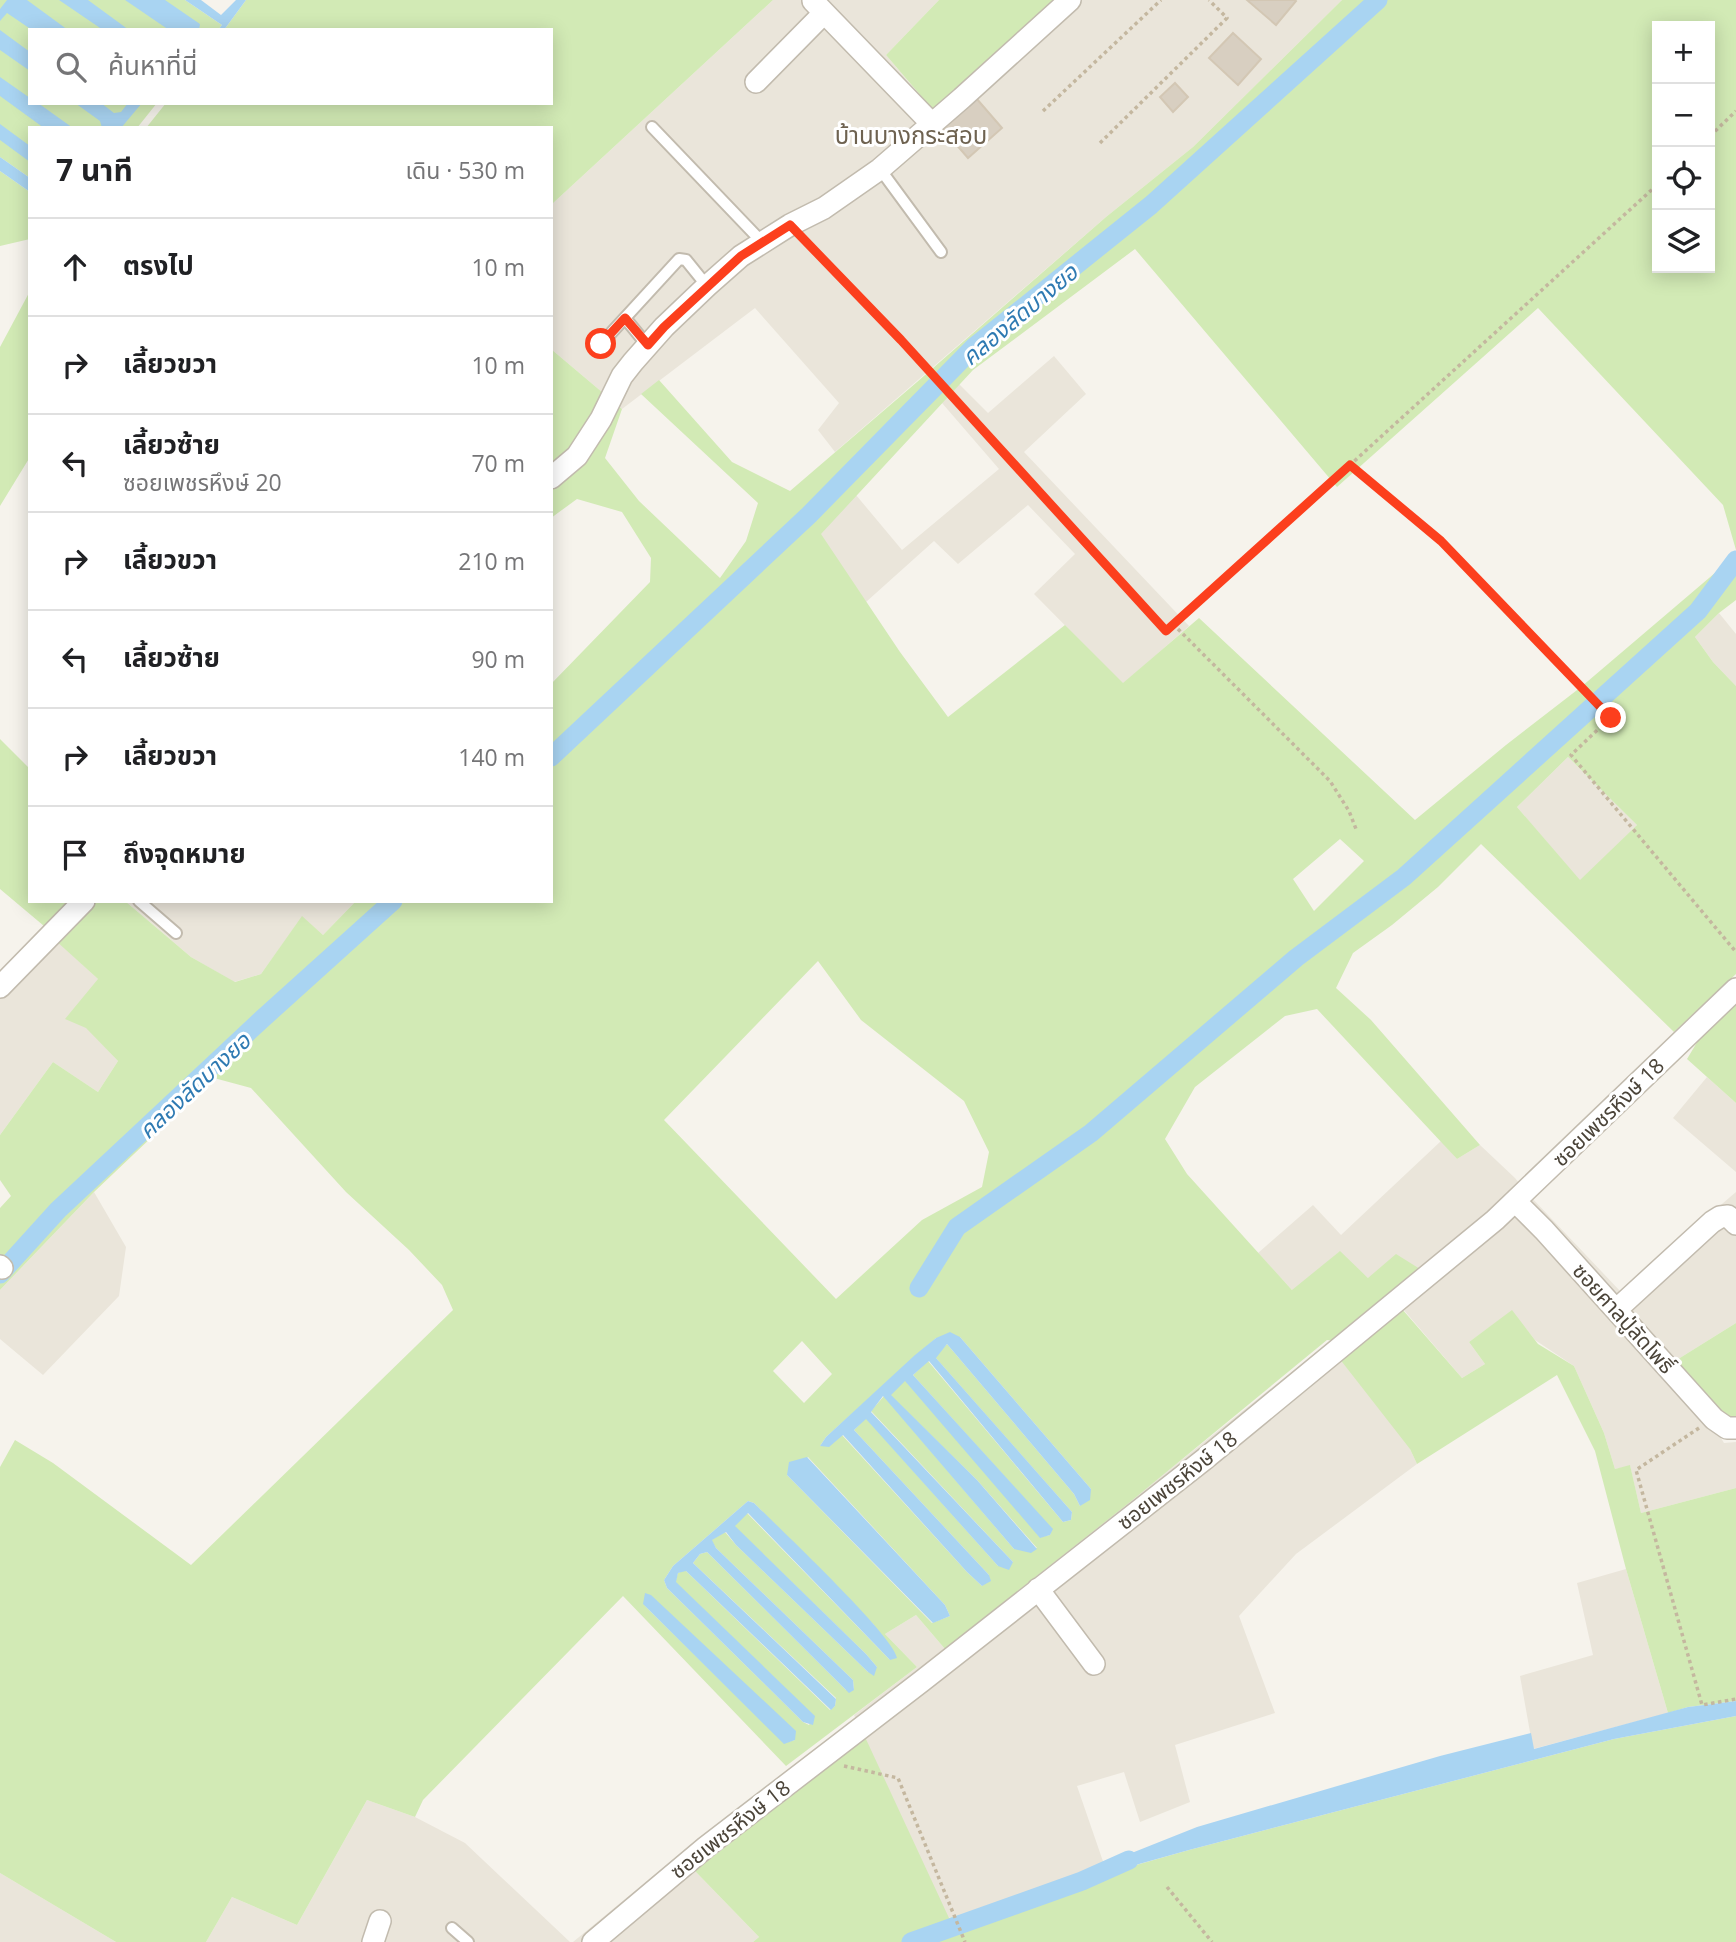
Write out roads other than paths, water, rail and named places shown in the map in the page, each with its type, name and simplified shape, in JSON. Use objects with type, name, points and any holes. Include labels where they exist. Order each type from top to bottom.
[{"type":"street","points":[[553,476],[577,456],[601,419],[622,376],[664,327],[707,286],[741,256],[790,225],[824,208],[880,169],[1070,0]]},
{"type":"street","points":[[756,82],[819,7],[932,124]]},
{"type":"street","points":[[0,987],[81,903]]},
{"type":"street","name":"ซอยเพชรหึงษ์ 18","points":[[600,1940],[706,1847],[1206,1458],[1495,1220],[1736,989]]},
{"type":"street","name":"ซอยศาลปู่ลัดโพธิ์","points":[[1514,1201],[1544,1230],[1714,1419],[1727,1428],[1736,1428]]},
{"type":"street","points":[[1616,1310],[1712,1222],[1728,1216],[1736,1224]]},
{"type":"street","points":[[1038,1590],[1094,1664]]},
{"type":"street","points":[[373,1942],[380,1921]]},
{"type":"lane","points":[[652,127],[762,242]]},
{"type":"lane","points":[[880,169],[942,253]]},
{"type":"lane","points":[[601,344],[679,259],[686,260],[707,286]]},
{"type":"lane","points":[[625,318],[648,345]]},
{"type":"lane","points":[[141,903],[176,933]]},
{"type":"lane","points":[[452,1928],[468,1942]]},
{"type":"water","points":[[7,0],[27,0],[65,28],[29,28],[7,13],[0,21],[0,9]]},
{"type":"water","points":[[59,0],[88,0],[126,28],[100,28]]},
{"type":"water","points":[[125,0],[165,0],[200,24],[199,28],[166,28]]},
{"type":"water","points":[[185,0],[201,0],[221,15],[236,0],[246,0],[225,28],[220,28],[222,25]]},
{"type":"water","points":[[0,30],[28,51],[28,70],[0,50]]},
{"type":"water","points":[[0,77],[28,97],[28,105],[41,105],[70,126],[41,126],[0,96]]},
{"type":"water","points":[[78,105],[104,105],[114,113],[121,112],[126,105],[140,105],[123,126],[101,126],[100,121]]},
{"type":"water","points":[[0,124],[28,145],[28,161],[0,140]]},
{"type":"water","points":[[0,157],[28,177],[28,191],[0,171]]},
{"type":"water","points":[[950,1332],[960,1337],[1091,1489],[1090,1500],[1080,1506],[1074,1494],[947,1344],[936,1358],[1072,1512],[1071,1520],[1063,1522],[929,1361],[913,1375],[1053,1529],[1050,1535],[1040,1538],[905,1381],[891,1395],[977,1480],[1037,1549],[1031,1553],[1014,1549],[883,1396],[871,1412],[1013,1562],[1009,1570],[998,1566],[866,1419],[854,1430],[989,1575],[991,1581],[982,1586],[843,1435],[829,1447],[820,1446],[826,1437],[915,1355],[936,1338]]},
{"type":"water","points":[[807,1457],[945,1605],[950,1616],[933,1623],[787,1475],[789,1462]]},
{"type":"water","points":[[748,1501],[754,1503],[856,1605],[891,1646],[897,1658],[890,1660],[748,1513],[735,1526],[866,1654],[877,1667],[874,1676],[736,1545],[726,1532],[712,1540],[716,1548],[853,1680],[854,1690],[849,1693],[707,1552],[700,1554],[693,1563],[836,1699],[831,1710],[686,1571],[678,1573],[676,1582],[815,1716],[813,1725],[803,1722],[667,1588],[664,1580],[673,1566]]},
{"type":"water","points":[[645,1593],[651,1595],[796,1731],[795,1740],[784,1744],[643,1604]]},
{"type":"water","points":[[1736,1701],[1736,1716],[1614,1739],[1107,1873],[1104,1864],[1197,1827],[1440,1756],[1531,1733],[1534,1749],[1688,1707]]},
{"type":"waterway","name":"คลองลัดบางยอ","points":[[553,755],[809,515],[974,347],[1151,205],[1378,0]]},
{"type":"waterway","points":[[919,1288],[957,1227],[1091,1133],[1296,958],[1404,877],[1698,611],[1736,560]]},
{"type":"waterway","name":"คลองลัดบางยอ","points":[[0,1274],[58,1210],[391,903]]},
{"type":"waterway","points":[[911,1942],[1082,1881],[1129,1860]]},
{"type":"district","name":"บ้านบางกระสอบ","points":[[911,134]]}]
